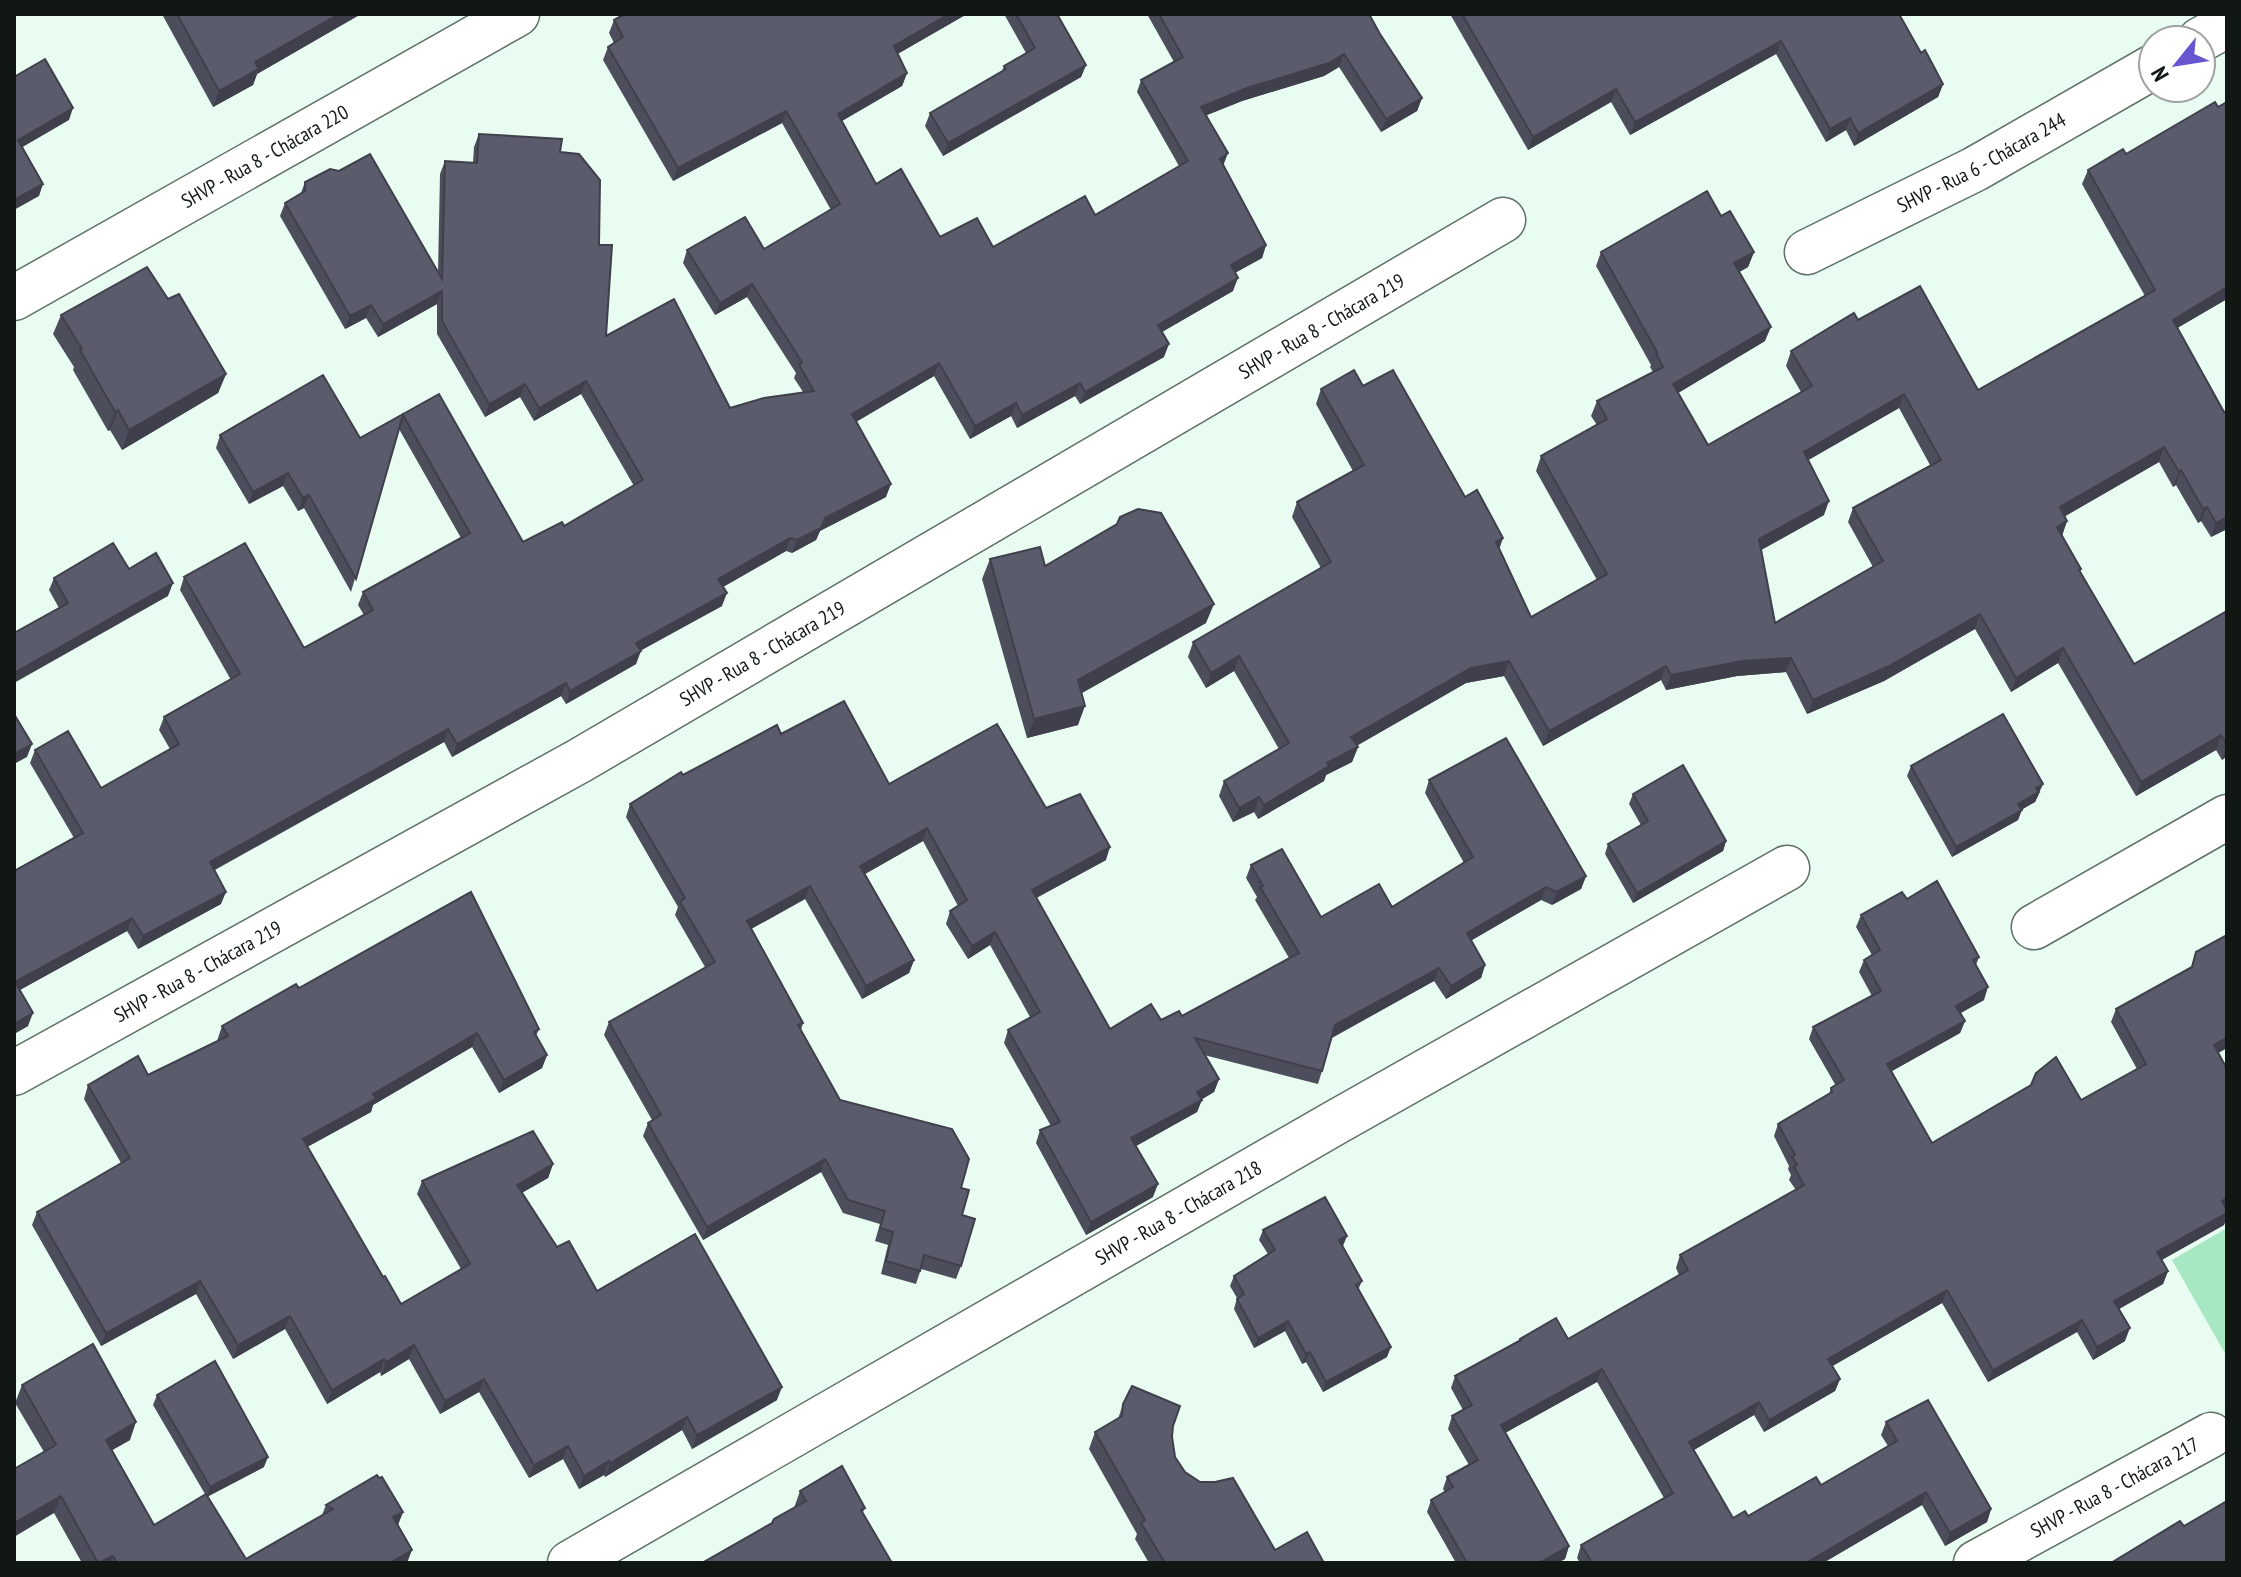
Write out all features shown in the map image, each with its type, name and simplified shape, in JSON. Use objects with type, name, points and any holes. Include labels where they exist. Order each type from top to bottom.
[{"type":"street","name":"SHVP - Rua 8 - Chácara 220","points":[[14,298],[517,14]]},
{"type":"street","name":"SHVP - Rua 6 - Chácara 244","points":[[1807,252],[1975,169],[2137,76]]},
{"type":"street","name":"SHVP - Rua 8 - Chácara 219","points":[[14,1073],[579,761],[1503,220]]},
{"type":"street","points":[[2034,927],[2227,817]]},
{"type":"street","name":"SHVP - Rua 8 - Chácara 218","points":[[570,1563],[1324,1129],[1787,868]]},
{"type":"street","name":"SHVP - Rua 8 - Chácara 217","points":[[1976,1563],[2211,1435]]},
{"type":"green space","points":[[2227,1228],[2227,1357],[2172,1260]]},
{"type":"building","points":[[177,14],[339,14],[255,62],[259,69],[219,91]]},
{"type":"building","points":[[625,14],[949,14],[894,46],[907,73],[838,114],[876,184],[901,169],[940,237],[977,218],[993,247],[1085,196],[1095,215],[1188,161],[1141,80],[1183,57],[1159,14],[1369,14],[1422,98],[1386,119],[1344,54],[1329,63],[1247,88],[1201,107],[1228,153],[1220,159],[1266,245],[1231,265],[1238,278],[1158,325],[1169,344],[1085,392],[1080,383],[1022,415],[1016,403],[975,426],[939,363],[852,414],[891,484],[825,518],[821,528],[797,540],[790,538],[718,579],[727,593],[636,643],[641,651],[570,691],[566,683],[457,744],[448,729],[210,862],[226,892],[143,936],[132,918],[15,982],[33,1013],[14,1024],[14,871],[83,833],[35,750],[68,731],[101,788],[179,744],[164,717],[240,674],[184,577],[245,543],[304,648],[373,610],[363,592],[470,533],[403,415],[356,579],[309,495],[303,498],[288,473],[253,492],[220,435],[323,375],[360,438],[439,394],[523,542],[562,522],[564,526],[643,480],[586,381],[539,408],[525,384],[489,404],[442,321],[442,291],[383,324],[371,305],[350,316],[285,203],[305,191],[305,182],[330,169],[339,171],[370,154],[442,279],[445,161],[477,163],[479,134],[562,139],[560,152],[579,154],[600,180],[599,245],[612,245],[606,336],[674,299],[730,408],[764,398],[814,391],[799,365],[802,362],[752,284],[720,303],[687,250],[745,217],[764,249],[840,204],[786,111],[678,168],[608,47],[623,37],[614,20]]},
{"type":"building","points":[[1016,14],[1057,14],[1086,65],[948,143],[930,113],[1006,69],[1004,66],[1035,48]]},
{"type":"building","points":[[1462,14],[1899,14],[1921,53],[1925,50],[1943,84],[1858,133],[1850,118],[1830,129],[1781,41],[1635,122],[1616,89],[1533,137]]},
{"type":"building","points":[[45,59],[73,108],[18,140],[43,184],[14,200],[14,77]]},
{"type":"building","points":[[2227,102],[2227,287],[2173,320],[2224,412],[2227,411],[2227,517],[2216,523],[2207,507],[2203,509],[2164,447],[2060,507],[2067,521],[2057,527],[2134,664],[2227,611],[2227,745],[2221,735],[2141,782],[2063,648],[2016,678],[1980,614],[1889,666],[1813,700],[1791,658],[1742,661],[1671,675],[1666,666],[1549,731],[1509,661],[1471,668],[1351,737],[1358,747],[1327,763],[1329,766],[1264,805],[1259,797],[1239,808],[1224,781],[1289,743],[1239,656],[1211,673],[1193,642],[1331,562],[1297,502],[1364,465],[1321,389],[1354,370],[1363,386],[1393,370],[1465,497],[1477,490],[1503,538],[1496,542],[1531,617],[1607,574],[1541,456],[1607,419],[1597,401],[1663,367],[1601,252],[1707,191],[1721,216],[1730,211],[1754,252],[1734,263],[1771,327],[1673,384],[1708,445],[1812,386],[1791,351],[1854,313],[1858,320],[1920,286],[1978,390],[2155,290],[2088,170],[2123,149],[2126,154],[2212,104],[2218,107]],"holes":[[[1904,394],[1941,460],[1853,508],[1883,561],[1775,623],[1759,539],[1829,501],[1804,452]]]},
{"type":"building","points":[[147,267],[168,299],[179,294],[226,374],[129,430],[118,410],[115,412],[61,315]]},
{"type":"building","points":[[1138,509],[1161,513],[1214,604],[1078,680],[1085,706],[1034,719],[990,559],[1040,547],[1045,566],[1117,524],[1120,517]]},
{"type":"building","points":[[113,543],[129,569],[156,553],[173,583],[14,673],[14,633],[68,603],[54,578]]},
{"type":"building","points":[[844,701],[889,784],[997,724],[1046,808],[1080,794],[1110,847],[1032,890],[1110,1029],[1151,1004],[1161,1020],[1179,1011],[1182,1016],[1299,953],[1260,887],[1263,886],[1251,865],[1282,849],[1321,917],[1379,884],[1392,907],[1473,857],[1429,780],[1506,738],[1586,876],[1557,892],[1546,887],[1467,933],[1485,965],[1451,986],[1439,968],[1335,1025],[1322,1071],[1195,1038],[1219,1079],[1197,1092],[1202,1100],[1131,1138],[1158,1184],[1091,1222],[1040,1130],[1060,1122],[1008,1030],[1040,1012],[995,932],[972,946],[950,911],[967,900],[927,828],[860,866],[914,960],[866,986],[810,886],[747,921],[803,1023],[798,1025],[840,1100],[952,1129],[969,1159],[961,1188],[969,1190],[962,1215],[975,1219],[961,1266],[924,1255],[920,1271],[886,1261],[893,1232],[880,1228],[885,1211],[848,1200],[825,1159],[707,1227],[648,1123],[661,1115],[609,1022],[715,962],[680,902],[685,898],[630,804],[681,772],[683,775],[777,725],[781,734]]},
{"type":"building","points":[[14,714],[32,744],[14,754]]},
{"type":"building","points":[[2003,714],[2043,784],[2036,788],[2039,792],[2018,804],[2022,810],[1956,847],[1911,766]]},
{"type":"building","points":[[1683,765],[1726,841],[1637,893],[1608,844],[1648,821],[1633,794]]},
{"type":"building","points":[[1937,881],[1979,957],[1973,960],[1988,987],[1956,1006],[1965,1021],[1887,1064],[1932,1143],[2031,1085],[2036,1073],[2056,1057],[2081,1100],[2146,1064],[2116,1009],[2192,967],[2196,952],[2227,935],[2227,1038],[2214,1045],[2227,1069],[2227,1198],[2222,1201],[2227,1213],[2157,1252],[2168,1271],[2114,1301],[2130,1328],[2097,1347],[2082,1320],[1993,1370],[1947,1290],[1828,1359],[1840,1379],[1769,1420],[1759,1402],[1689,1442],[1733,1518],[1745,1511],[1748,1516],[1816,1477],[1821,1485],[1897,1441],[1886,1422],[1928,1400],[1991,1509],[1950,1533],[1926,1492],[1806,1563],[1592,1563],[1581,1545],[1673,1493],[1602,1369],[1501,1425],[1569,1546],[1539,1563],[1467,1563],[1431,1500],[1453,1487],[1447,1477],[1478,1460],[1452,1416],[1472,1405],[1455,1376],[1556,1318],[1568,1339],[1688,1270],[1680,1255],[1804,1185],[1794,1167],[1797,1165],[1792,1157],[1795,1155],[1778,1124],[1832,1092],[1831,1088],[1844,1080],[1813,1027],[1881,991],[1864,960],[1880,950],[1861,915],[1902,892],[1907,899]]},
{"type":"building","points":[[471,892],[539,1029],[534,1032],[547,1055],[504,1080],[477,1033],[373,1094],[376,1099],[303,1139],[401,1304],[470,1264],[422,1181],[533,1131],[553,1164],[517,1185],[557,1247],[569,1241],[597,1291],[695,1234],[782,1387],[697,1435],[687,1417],[584,1476],[568,1446],[534,1465],[484,1379],[445,1401],[414,1345],[332,1390],[290,1316],[238,1345],[200,1281],[106,1333],[37,1212],[130,1158],[88,1085],[138,1056],[148,1075],[228,1036],[222,1026],[296,984],[299,988]]},
{"type":"building","points":[[1325,1197],[1347,1236],[1339,1240],[1362,1281],[1356,1285],[1391,1347],[1326,1382],[1288,1321],[1258,1338],[1237,1299],[1244,1294],[1234,1276],[1275,1250],[1263,1230]]},
{"type":"building","points":[[93,1344],[136,1422],[106,1440],[154,1525],[206,1494],[246,1559],[333,1509],[326,1505],[377,1475],[382,1477],[403,1512],[393,1517],[412,1550],[390,1563],[117,1563],[113,1556],[98,1563],[61,1496],[14,1523],[14,1469],[56,1445],[22,1385]]},
{"type":"building","points":[[215,1361],[268,1457],[210,1487],[157,1395]]},
{"type":"building","points":[[1132,1386],[1180,1406],[1172,1437],[1175,1457],[1185,1472],[1200,1482],[1233,1478],[1275,1550],[1307,1532],[1324,1563],[1165,1563],[1141,1523],[1145,1520],[1095,1432],[1122,1416],[1123,1404]]},
{"type":"building","points":[[842,1466],[865,1508],[861,1510],[892,1563],[702,1563],[806,1501],[800,1491]]},
{"type":"building","points":[[2227,1501],[2227,1563],[2111,1563],[2180,1521],[2184,1526]]}]
